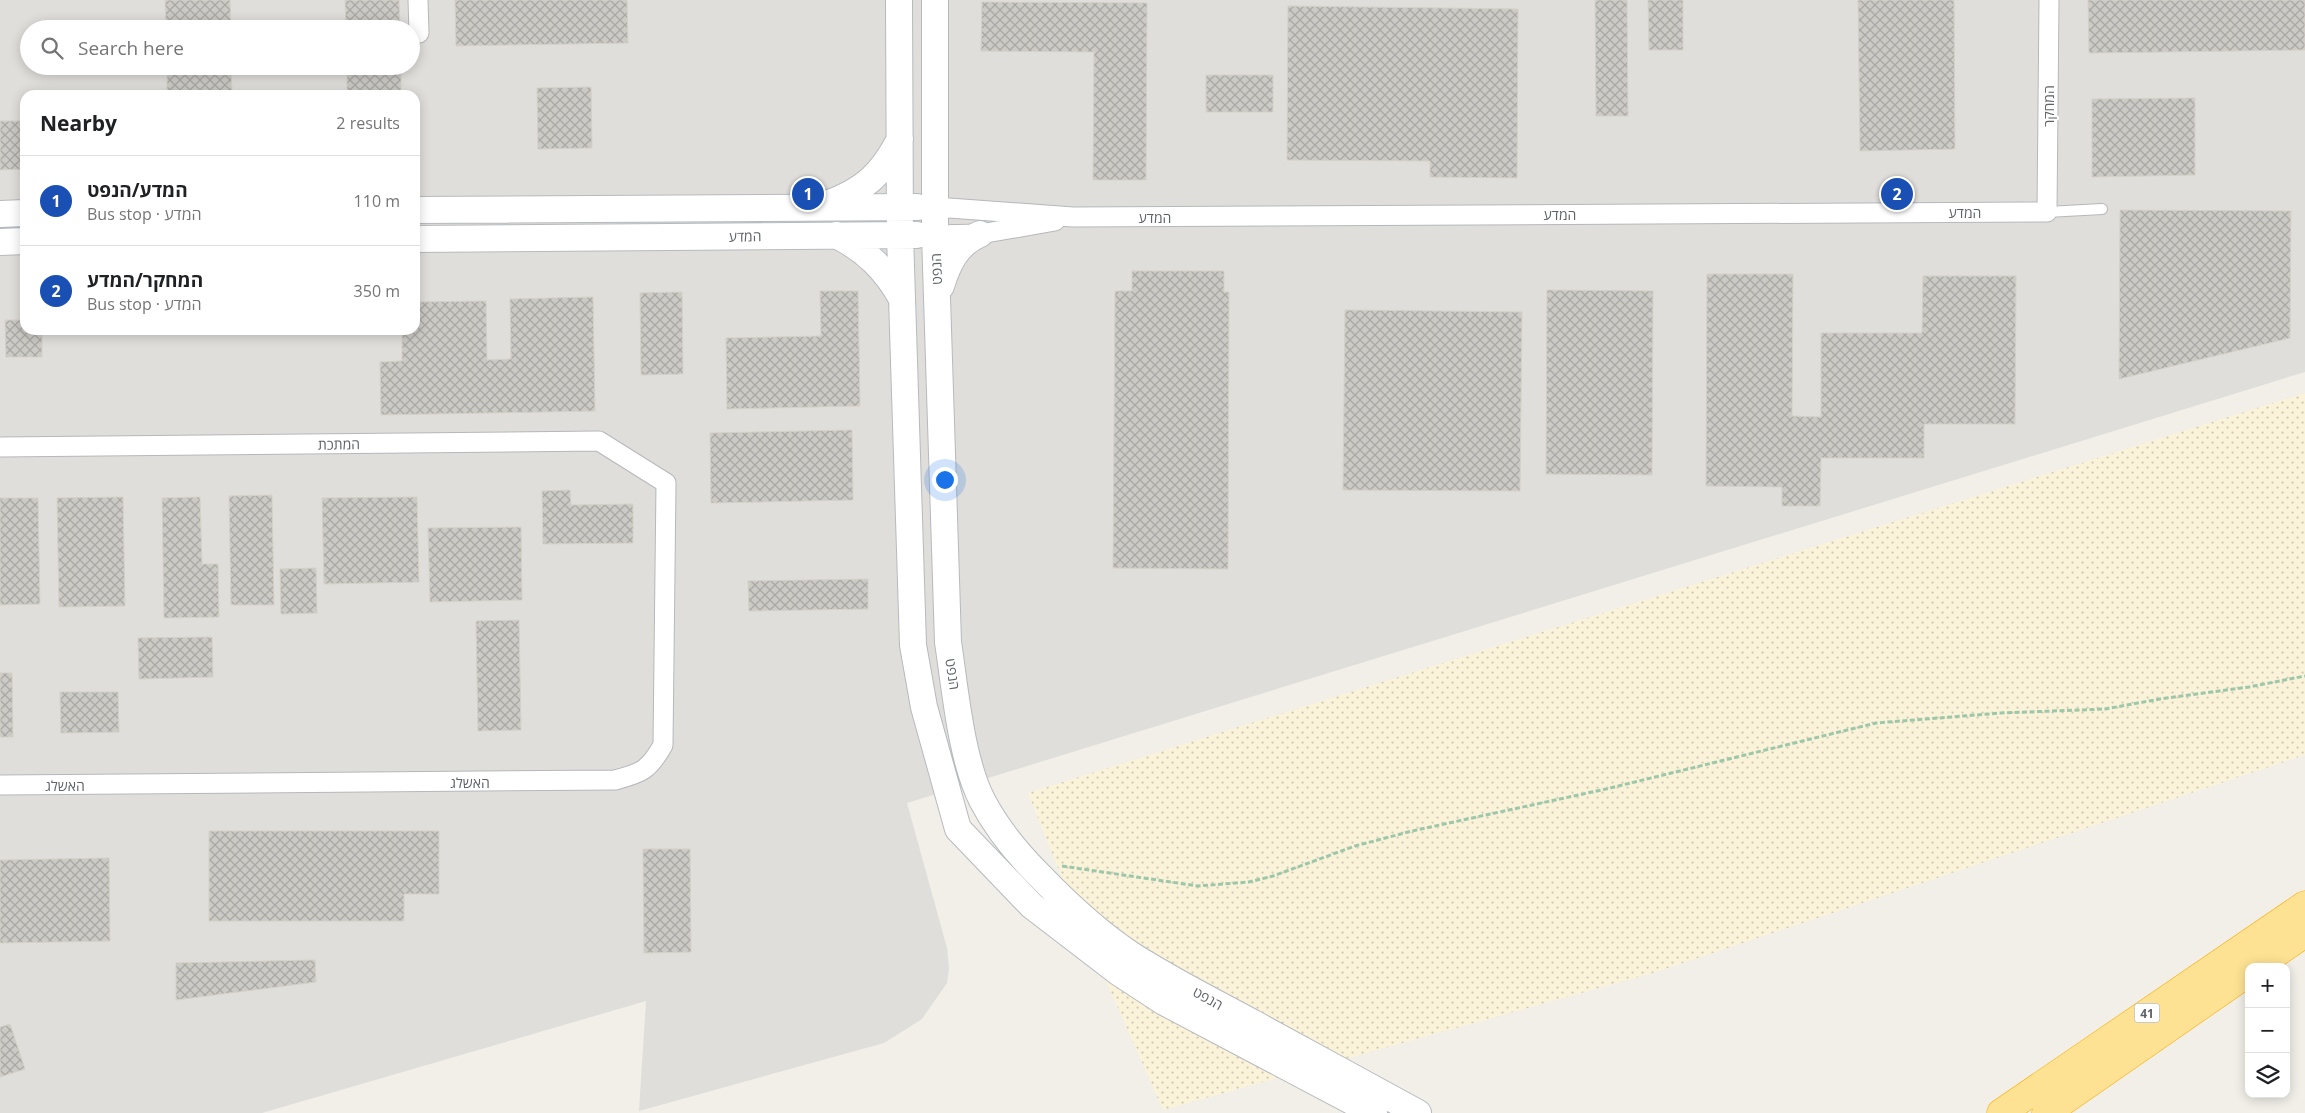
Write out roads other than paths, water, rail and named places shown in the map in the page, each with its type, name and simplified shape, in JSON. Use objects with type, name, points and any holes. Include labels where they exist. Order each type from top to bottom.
[{"type":"highway","name":"41","points":[[2001,1113],[2305,905]]},
{"type":"highway","points":[[2262,963],[2305,933]]},
{"type":"highway","name":"41","points":[[2046,1113],[2245,975]]},
{"type":"street","points":[[418,0],[419,20]]},
{"type":"street","name":"הנפט","points":[[899,0],[900,235],[913,645],[924,707],[958,829],[1032,906],[1118,972],[1164,1002],[1374,1113]]},
{"type":"street","name":"הנפט","points":[[935,0],[935,235],[948,642],[956,700],[969,763],[981,798],[999,831],[1025,860],[1089,922],[1129,953],[1179,983],[1418,1113]]},
{"type":"street","name":"המחקר","points":[[2047,212],[2048,0]]},
{"type":"street","points":[[821,207],[846,197],[873,179],[884,168],[900,138]]},
{"type":"street","name":"המדע","points":[[420,210],[900,207],[1073,217],[2047,212]]},
{"type":"street","points":[[0,214],[20,213]]},
{"type":"street","name":"המדע","points":[[420,239],[980,234],[1073,217]]},
{"type":"street","points":[[937,296],[954,256],[970,238],[980,234]]},
{"type":"street","points":[[836,235],[850,242],[874,260],[888,276],[902,300]]},
{"type":"street","points":[[0,242],[20,242]]},
{"type":"street","name":"המתכת","points":[[0,447],[598,441],[666,482]]},
{"type":"street","name":"האשלג","points":[[0,785],[615,780],[639,774],[654,760],[663,745],[666,482]]},
{"type":"lane","points":[[2047,212],[2102,209]]},
{"type":"place","name":"המדע/הנפט","points":[[808,194]]},
{"type":"place","name":"המחקר/המדע","points":[[1897,194]]}]
